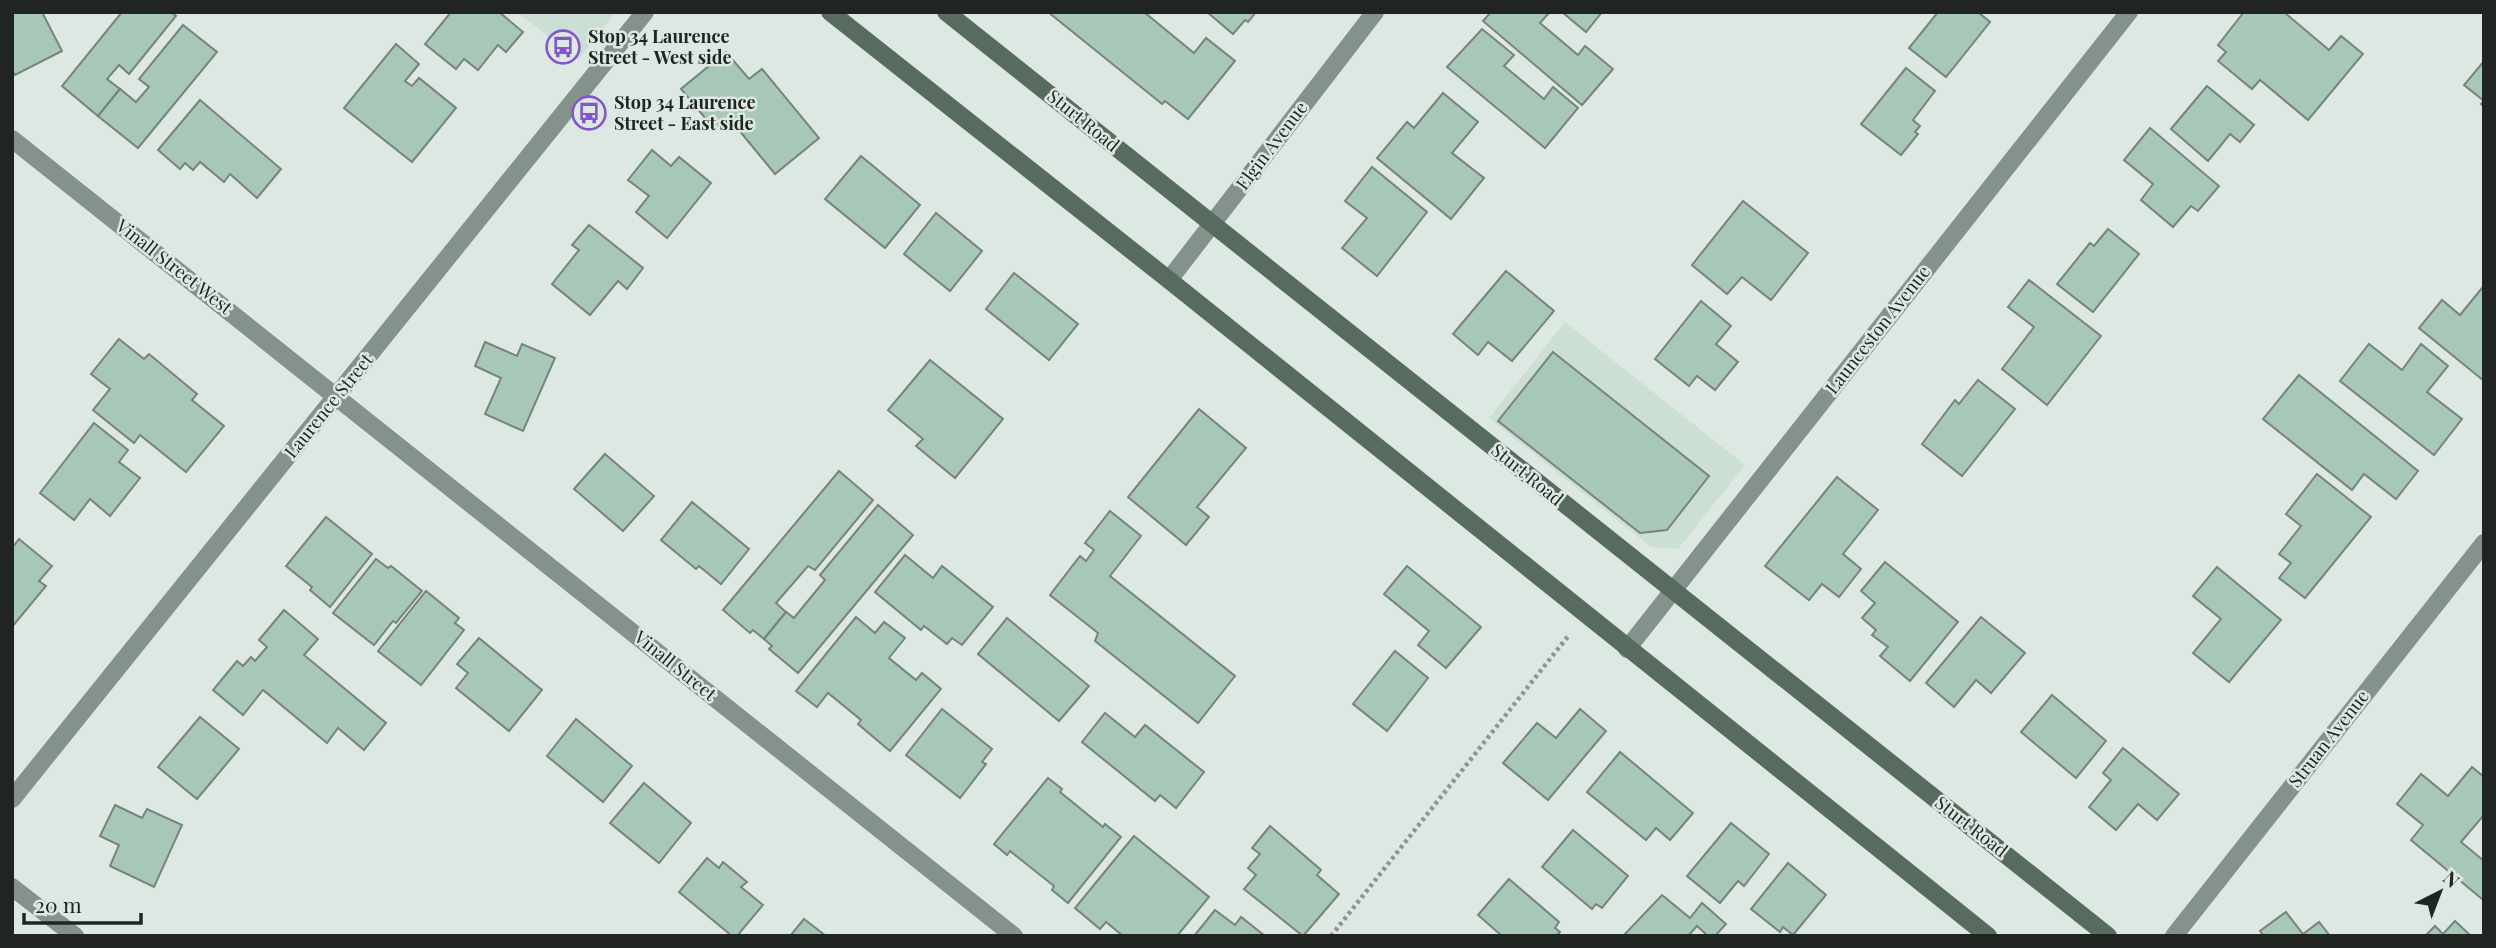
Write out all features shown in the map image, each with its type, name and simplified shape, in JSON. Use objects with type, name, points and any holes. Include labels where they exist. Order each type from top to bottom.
[{"type":"main road","points":[[830,12],[1988,936]]},
{"type":"main road","name":"Sturt Road","points":[[946,12],[2108,936]]},
{"type":"street","name":"Laurence Street","points":[[12,799],[645,12]]},
{"type":"street","name":"Elgin Avenue","points":[[1169,280],[1375,12]]},
{"type":"street","name":"Launceston Avenue","points":[[1628,649],[2129,12]]},
{"type":"street","name":"Vinall Street West","points":[[12,139],[337,396]]},
{"type":"street","name":"Vinall Street","points":[[337,396],[1014,936]]},
{"type":"street","name":"Struan Avenue","points":[[2174,936],[2483,546]]},
{"type":"street","points":[[12,887],[75,936]]},
{"type":"path","points":[[1331,936],[1585,615]]},
{"type":"shaded area","points":[[517,12],[616,12],[578,60]]},
{"type":"shaded area","points":[[1565,322],[1745,465],[1678,549],[1651,547],[1489,418]]},
{"type":"building","points":[[12,12],[42,12],[62,51],[15,75],[12,70]]},
{"type":"building","points":[[122,12],[171,12],[176,16],[129,74],[119,65],[107,79],[120,89],[98,116],[62,86]]},
{"type":"building","points":[[451,12],[499,12],[523,32],[506,52],[498,45],[478,70],[464,59],[456,69],[425,44]]},
{"type":"building","points":[[1048,12],[1144,12],[1194,53],[1206,38],[1235,61],[1188,119],[1165,101],[1162,104]]},
{"type":"building","points":[[1207,12],[1256,12],[1233,34]]},
{"type":"building","points":[[1491,12],[1546,12],[1548,14],[1540,23],[1578,55],[1585,46],[1613,69],[1582,105],[1483,21]]},
{"type":"building","points":[[1562,12],[1602,12],[1586,32]]},
{"type":"building","points":[[1938,12],[1978,12],[1990,22],[1946,77],[1909,48]]},
{"type":"building","points":[[2244,12],[2284,12],[2329,50],[2341,36],[2363,54],[2308,120],[2260,80],[2252,89],[2218,61],[2226,52],[2218,45]]},
{"type":"building","points":[[183,25],[217,52],[138,148],[98,116],[120,89],[136,102],[149,87],[139,79]]},
{"type":"building","points":[[1482,29],[1514,55],[1504,66],[1544,99],[1553,87],[1578,108],[1545,148],[1447,67]]},
{"type":"building","points":[[396,44],[419,64],[405,81],[412,86],[419,78],[456,108],[412,162],[344,108]]},
{"type":"building","points":[[726,52],[749,79],[762,69],[819,138],[775,174],[729,118],[715,130],[681,89]]},
{"type":"building","points":[[2484,61],[2484,101],[2464,85]]},
{"type":"building","points":[[1906,68],[1935,91],[1913,120],[1920,126],[1915,132],[1918,134],[1901,155],[1861,124]]},
{"type":"building","points":[[2207,86],[2254,125],[2240,142],[2230,134],[2208,161],[2171,129]]},
{"type":"building","points":[[1443,93],[1478,122],[1452,153],[1484,178],[1451,219],[1377,158],[1407,122],[1414,128]]},
{"type":"building","points":[[200,100],[281,169],[257,198],[230,174],[224,182],[200,162],[193,170],[185,163],[180,169],[158,150]]},
{"type":"building","points":[[2150,128],[2219,186],[2198,211],[2191,206],[2173,227],[2141,200],[2153,184],[2124,160]]},
{"type":"building","points":[[652,150],[671,166],[679,157],[711,183],[667,238],[636,212],[649,196],[628,180]]},
{"type":"building","points":[[861,156],[920,205],[885,248],[825,199]]},
{"type":"building","points":[[1372,167],[1427,212],[1377,276],[1342,248],[1367,218],[1345,201]]},
{"type":"building","points":[[1743,201],[1808,253],[1771,300],[1742,277],[1727,294],[1692,265]]},
{"type":"building","points":[[936,213],[982,251],[950,291],[904,254]]},
{"type":"building","points":[[589,225],[643,268],[627,289],[618,281],[590,315],[552,284],[579,250],[572,245]]},
{"type":"building","points":[[2108,229],[2139,254],[2093,312],[2057,284],[2090,243],[2094,246]]},
{"type":"building","points":[[1506,271],[1554,311],[1512,361],[1488,342],[1478,355],[1453,334]]},
{"type":"building","points":[[1014,273],[1078,324],[1049,360],[986,309]]},
{"type":"building","points":[[2029,280],[2101,336],[2047,405],[2002,369],[2034,327],[2008,307]]},
{"type":"building","points":[[2482,288],[2484,381],[2419,328],[2442,300],[2460,315]]},
{"type":"building","points":[[1701,301],[1731,326],[1716,344],[1738,362],[1715,390],[1697,376],[1689,386],[1655,359]]},
{"type":"building","points":[[119,339],[144,359],[149,354],[197,394],[192,400],[224,426],[186,472],[140,435],[134,443],[93,410],[110,389],[91,374]]},
{"type":"building","points":[[485,342],[517,356],[522,344],[555,358],[523,431],[485,414],[501,378],[475,366]]},
{"type":"building","points":[[2369,344],[2402,370],[2421,344],[2448,366],[2427,392],[2462,419],[2434,455],[2340,381]]},
{"type":"building","points":[[1553,352],[1709,476],[1667,530],[1640,533],[1498,421]]},
{"type":"building","points":[[930,360],[1003,419],[955,478],[916,446],[923,439],[888,410]]},
{"type":"building","points":[[2299,375],[2418,471],[2396,499],[2364,474],[2352,490],[2263,419]]},
{"type":"building","points":[[1978,380],[2015,409],[1962,476],[1922,444],[1955,400],[1959,404]]},
{"type":"building","points":[[1199,409],[1246,448],[1197,507],[1209,517],[1186,545],[1128,497]]},
{"type":"building","points":[[94,423],[128,450],[119,462],[140,478],[110,516],[90,499],[74,520],[40,493]]},
{"type":"building","points":[[605,454],[654,496],[623,531],[574,489]]},
{"type":"building","points":[[839,471],[873,500],[815,570],[808,566],[776,603],[786,612],[764,639],[753,630],[750,633],[723,610]]},
{"type":"building","points":[[2317,474],[2371,517],[2305,598],[2279,578],[2291,563],[2279,554],[2301,526],[2286,514]]},
{"type":"building","points":[[1837,477],[1878,510],[1843,554],[1861,569],[1839,597],[1822,584],[1809,600],[1765,566]]},
{"type":"building","points":[[692,502],[749,549],[721,584],[699,566],[696,569],[661,540]]},
{"type":"building","points":[[878,505],[913,535],[798,673],[769,649],[772,646],[764,639],[786,612],[794,618],[825,580],[820,575]]},
{"type":"building","points":[[1110,511],[1141,536],[1110,576],[1235,676],[1198,723],[1095,641],[1098,633],[1050,595],[1080,556],[1086,561],[1094,550],[1085,543]]},
{"type":"building","points":[[326,517],[372,554],[330,607],[310,590],[312,587],[286,566]]},
{"type":"building","points":[[19,539],[52,566],[39,581],[46,586],[12,627],[12,548]]},
{"type":"building","points":[[905,555],[933,578],[942,566],[993,607],[962,645],[952,638],[947,644],[924,626],[921,630],[875,592]]},
{"type":"building","points":[[376,559],[388,568],[391,566],[422,591],[374,645],[333,613]]},
{"type":"building","points":[[1885,562],[1958,622],[1910,681],[1880,656],[1888,647],[1872,635],[1876,630],[1862,618],[1875,603],[1861,591]]},
{"type":"building","points":[[1407,566],[1481,627],[1446,668],[1418,645],[1429,631],[1384,594]]},
{"type":"building","points":[[2217,567],[2281,620],[2229,682],[2193,653],[2221,619],[2193,596]]},
{"type":"building","points":[[426,591],[459,618],[455,623],[464,630],[421,685],[378,651]]},
{"type":"building","points":[[284,610],[318,639],[304,655],[386,723],[364,750],[338,728],[327,743],[263,690],[243,715],[213,690],[237,661],[243,666],[251,657],[255,661],[267,647],[259,640]]},
{"type":"building","points":[[856,617],[875,633],[884,622],[905,638],[889,658],[916,680],[922,673],[941,689],[890,751],[858,724],[861,720],[828,693],[817,707],[796,691]]},
{"type":"building","points":[[1981,617],[2025,653],[1991,693],[1976,680],[1954,707],[1926,683]]},
{"type":"building","points":[[1007,618],[1089,686],[1059,721],[978,654]]},
{"type":"building","points":[[479,638],[542,690],[509,731],[456,688],[468,673],[457,664]]},
{"type":"building","points":[[1395,651],[1428,678],[1387,731],[1353,704]]},
{"type":"building","points":[[2052,695],[2106,741],[2076,778],[2021,732]]},
{"type":"building","points":[[942,709],[992,749],[982,762],[986,764],[960,798],[906,755]]},
{"type":"building","points":[[1580,709],[1606,731],[1548,800],[1503,763],[1537,723],[1556,738]]},
{"type":"building","points":[[1105,713],[1135,737],[1145,725],[1204,772],[1176,808],[1160,795],[1155,801],[1082,742]]},
{"type":"building","points":[[200,717],[239,749],[197,799],[158,767]]},
{"type":"building","points":[[576,719],[632,766],[603,802],[547,756]]},
{"type":"building","points":[[2123,748],[2179,794],[2157,820],[2138,804],[2116,830],[2089,807],[2111,780],[2103,773]]},
{"type":"building","points":[[1620,752],[1693,813],[1670,840],[1656,828],[1646,840],[1587,792]]},
{"type":"building","points":[[2472,767],[2484,777],[2484,815],[2461,842],[2484,861],[2482,899],[2411,840],[2423,825],[2397,804],[2421,774],[2448,796]]},
{"type":"building","points":[[1048,778],[1062,789],[1060,792],[1103,827],[1105,824],[1121,837],[1068,903],[1052,890],[1054,886],[1010,851],[1007,855],[994,844]]},
{"type":"building","points":[[644,783],[691,823],[659,863],[610,823]]},
{"type":"building","points":[[115,805],[142,818],[147,809],[182,825],[154,887],[110,866],[119,845],[100,836]]},
{"type":"building","points":[[1731,823],[1769,854],[1744,886],[1738,881],[1720,903],[1687,876]]},
{"type":"building","points":[[1270,826],[1321,870],[1317,875],[1339,894],[1303,936],[1244,889],[1256,875],[1248,868],[1260,854],[1252,848]]},
{"type":"building","points":[[1573,830],[1628,876],[1602,908],[1596,904],[1592,909],[1542,867]]},
{"type":"building","points":[[1134,836],[1209,897],[1177,936],[1123,936],[1106,922],[1100,929],[1075,908]]},
{"type":"building","points":[[707,858],[719,868],[723,862],[747,882],[741,887],[763,905],[737,936],[732,936],[679,892]]},
{"type":"building","points":[[1788,863],[1826,895],[1793,935],[1783,927],[1780,932],[1751,909]]},
{"type":"building","points":[[1509,879],[1559,922],[1555,928],[1560,932],[1556,936],[1502,936],[1478,915]]},
{"type":"building","points":[[1662,895],[1690,918],[1702,903],[1726,924],[1715,936],[1708,936],[1697,926],[1688,936],[1624,935]]},
{"type":"building","points":[[1215,910],[1235,925],[1241,917],[1265,936],[1194,936]]},
{"type":"building","points":[[2286,912],[2303,934],[2319,922],[2330,936],[2264,936],[2260,931]]},
{"type":"building","points":[[804,919],[826,936],[790,936]]},
{"type":"building","points":[[2455,921],[2471,936],[2425,936],[2435,926],[2443,934]]},
{"type":"place","name":"Stop 34 Laurence Street - West side","points":[[563,47]]},
{"type":"place","name":"Stop 34 Laurence Street - East side","points":[[589,113]]}]
